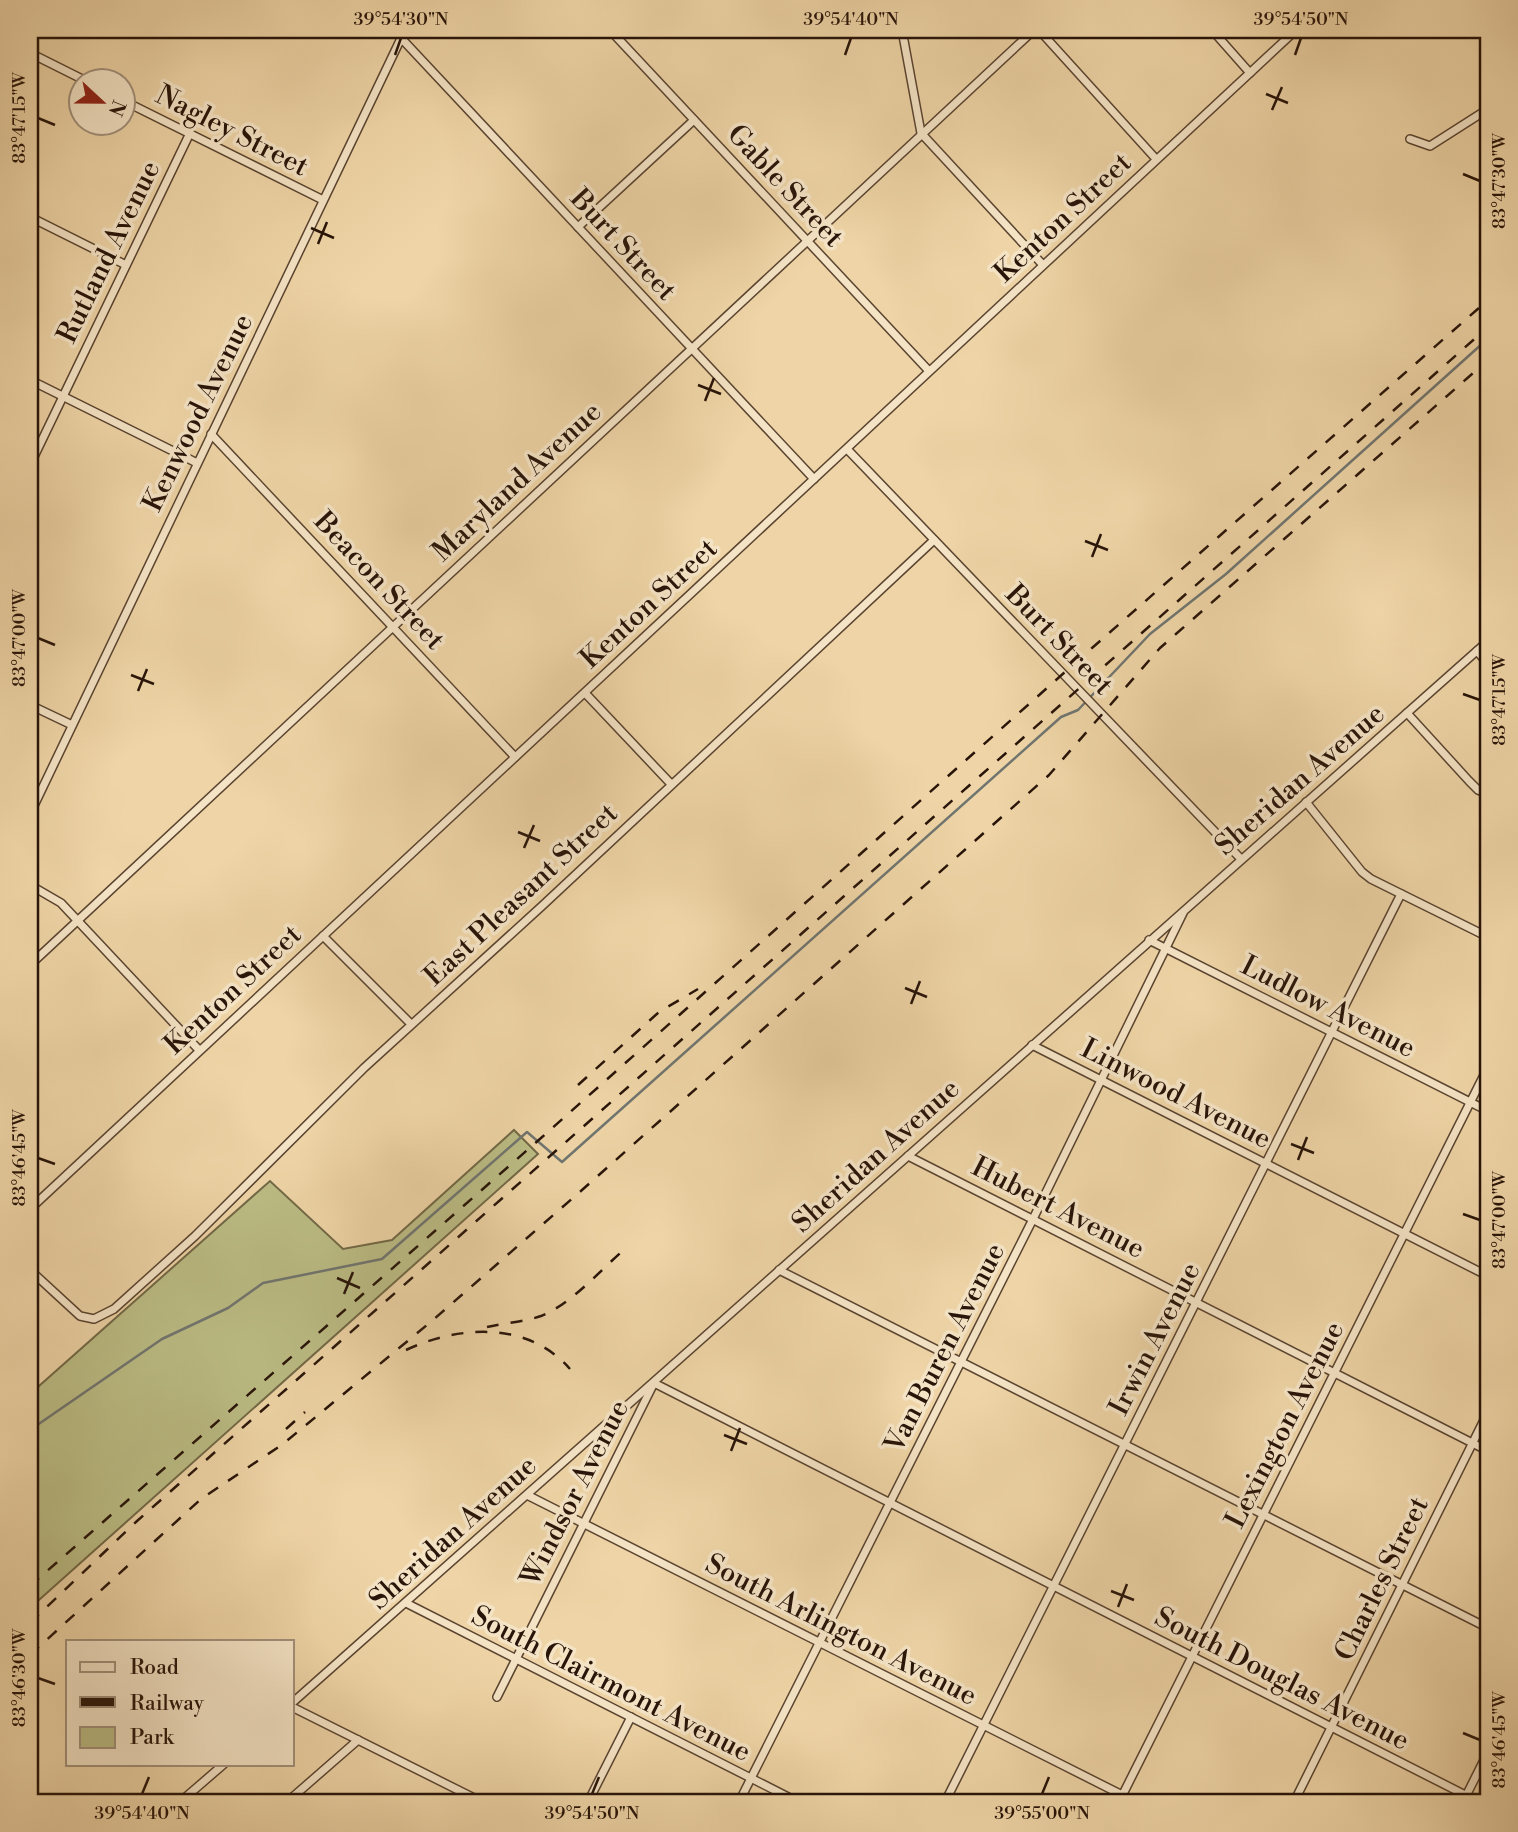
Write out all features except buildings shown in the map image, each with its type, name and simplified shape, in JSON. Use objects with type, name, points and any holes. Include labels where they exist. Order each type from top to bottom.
[{"type":"street","name":"Kenwood Avenue","points":[[30,814],[405,30]]},
{"type":"street","name":"Gable Street","points":[[610,30],[929,372]]},
{"type":"street","points":[[902,30],[921,133],[1043,265]]},
{"type":"street","points":[[1037,30],[1156,159]]},
{"type":"street","name":"Maryland Avenue","points":[[30,965],[921,133],[1037,30]]},
{"type":"street","points":[[1212,30],[1250,73]]},
{"type":"street","name":"Kenton Street","points":[[30,1209],[1296,30]]},
{"type":"street","name":"Burt Street","points":[[401,38],[814,479]]},
{"type":"street","points":[[30,53],[66,71]]},
{"type":"street","name":"Nagley Street","points":[[136,107],[324,200]]},
{"type":"street","points":[[1410,139],[1430,146],[1488,109]]},
{"type":"street","points":[[578,228],[694,120]]},
{"type":"street","name":"Rutland Avenue","points":[[30,465],[190,133]]},
{"type":"street","points":[[30,216],[126,265]]},
{"type":"street","points":[[30,380],[197,463]]},
{"type":"street","name":"Beacon Street","points":[[211,434],[515,758]]},
{"type":"street","name":"Burt Street","points":[[847,449],[1241,859]]},
{"type":"street","name":"East Pleasant Street","points":[[30,1270],[71,1309],[88,1318],[103,1316],[114,1309],[411,1024],[542,906],[934,540]]},
{"type":"street","name":"Sheridan Avenue","points":[[294,1703],[1488,641]]},
{"type":"street","points":[[1477,651],[1488,664]]},
{"type":"street","points":[[585,693],[671,784]]},
{"type":"street","points":[[30,705],[72,726]]},
{"type":"street","points":[[1407,713],[1478,790],[1488,794]]},
{"type":"street","points":[[1306,802],[1362,872],[1371,879],[1488,937]]},
{"type":"street","points":[[30,885],[61,903],[199,1050]]},
{"type":"street","name":"Irwin Avenue","points":[[945,1802],[1401,894]]},
{"type":"street","name":"Van Buren Avenue","points":[[739,1802],[962,1362],[1185,910]]},
{"type":"street","points":[[323,936],[411,1024]]},
{"type":"street","name":"Ludlow Avenue","points":[[1149,940],[1488,1111]]},
{"type":"street","name":"Linwood Avenue","points":[[1032,1045],[1488,1276]]},
{"type":"street","name":"Lexington Avenue","points":[[1120,1799],[1488,1067]]},
{"type":"street","name":"Hubert Avenue","points":[[908,1156],[1488,1451]]},
{"type":"street","points":[[779,1270],[1488,1628]]},
{"type":"street","name":"South Douglas Avenue","points":[[654,1383],[1331,1727],[1465,1799],[1479,1802]]},
{"type":"street","name":"Windsor Avenue","points":[[497,1697],[514,1658],[654,1383]]},
{"type":"street","name":"Charles Street","points":[[1294,1802],[1488,1412]]},
{"type":"street","name":"South Arlington Avenue","points":[[527,1495],[984,1726],[1120,1799],[1136,1802]]},
{"type":"street","name":"South Clairmont Avenue","points":[[406,1603],[798,1802]]},
{"type":"street","points":[[294,1706],[482,1802]]},
{"type":"street","points":[[589,1802],[631,1717]]},
{"type":"street","points":[[287,1802],[358,1740]]},
{"type":"street","points":[[1465,1799],[1488,1752]]},
{"type":"street","points":[[180,1802],[221,1766]]},
{"type":"green space","points":[[514,1130],[538,1154],[30,1608],[30,1394],[270,1181],[343,1249],[392,1240]]},
{"type":"waterway","points":[[30,1430],[162,1339],[228,1308],[263,1283],[382,1259],[527,1132],[562,1162],[1061,717],[1078,710],[1150,634],[1226,574],[1483,343],[1488,346]]},
{"type":"railway","points":[[30,1586],[1488,300]]},
{"type":"railway","points":[[30,1623],[137,1521],[1488,327]]},
{"type":"railway","points":[[30,1655],[201,1499],[283,1444],[433,1320],[582,1190],[1049,775],[1160,648],[1488,360]]},
{"type":"railway","points":[[578,1085],[659,1012],[698,989]]},
{"type":"railway","points":[[487,1327],[534,1318],[553,1310],[575,1295],[626,1248]]},
{"type":"railway","points":[[406,1350],[448,1336],[492,1332],[514,1335],[534,1342],[553,1353],[570,1369]]},
{"type":"railway","points":[[286,1429],[305,1412]]}]
